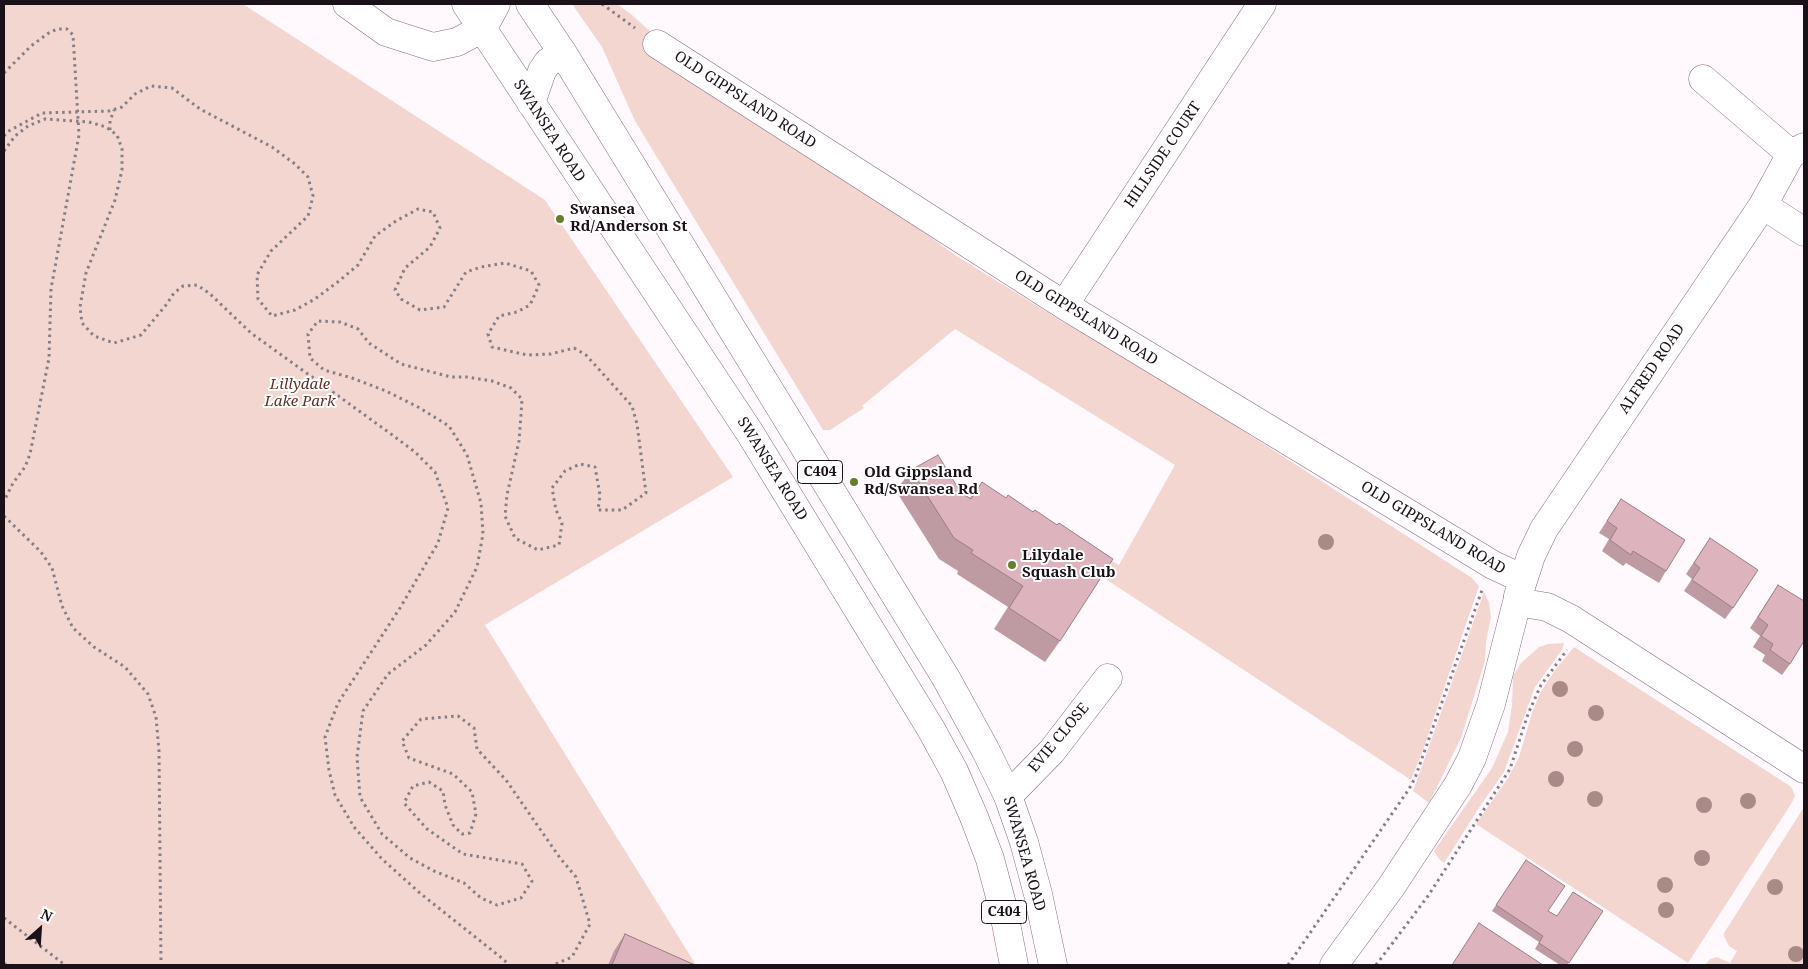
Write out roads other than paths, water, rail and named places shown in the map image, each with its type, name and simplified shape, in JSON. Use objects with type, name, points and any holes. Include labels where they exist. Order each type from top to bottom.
[{"type":"main road","points":[[347,4],[386,32],[433,47],[457,42],[483,28],[496,4]]},
{"type":"main road","name":"SWANSEA ROAD","points":[[466,4],[750,433],[826,555],[935,737],[964,794],[990,859],[1004,908],[1014,965]]},
{"type":"main road","name":"SWANSEA ROAD","points":[[530,4],[564,55],[946,678],[986,751],[1008,796],[1024,842],[1038,894],[1053,965]]},
{"type":"main road","name":"HILLSIDE COURT","points":[[1064,305],[1262,4]]},
{"type":"main road","name":"OLD GIPPSLAND ROAD","points":[[658,44],[1064,305],[1493,565],[1520,591],[1571,619],[1804,769]]},
{"type":"main road","points":[[531,104],[542,72],[548,62],[564,55]]},
{"type":"main road","points":[[1703,79],[1798,150]]},
{"type":"main road","name":"ALFRED ROAD","points":[[1520,591],[1531,556],[1544,529],[1763,205],[1798,150]]},
{"type":"main road","points":[[1763,205],[1804,232]]},
{"type":"main road","points":[[1334,965],[1396,879],[1458,785],[1472,758],[1492,704],[1520,591]]},
{"type":"main road","name":"EVIE CLOSE","points":[[1008,796],[1052,751],[1108,678]]},
{"type":"place","name":"Swansea Rd/Anderson St","points":[[560,219]]},
{"type":"place","name":"Old Gippsland Rd/Swansea Rd","points":[[854,482]]},
{"type":"place","name":"Lilydale Squash Club","points":[[1012,565]]},
{"type":"park label","name":"Lillydale Lake Park","points":[[300,394]]}]
